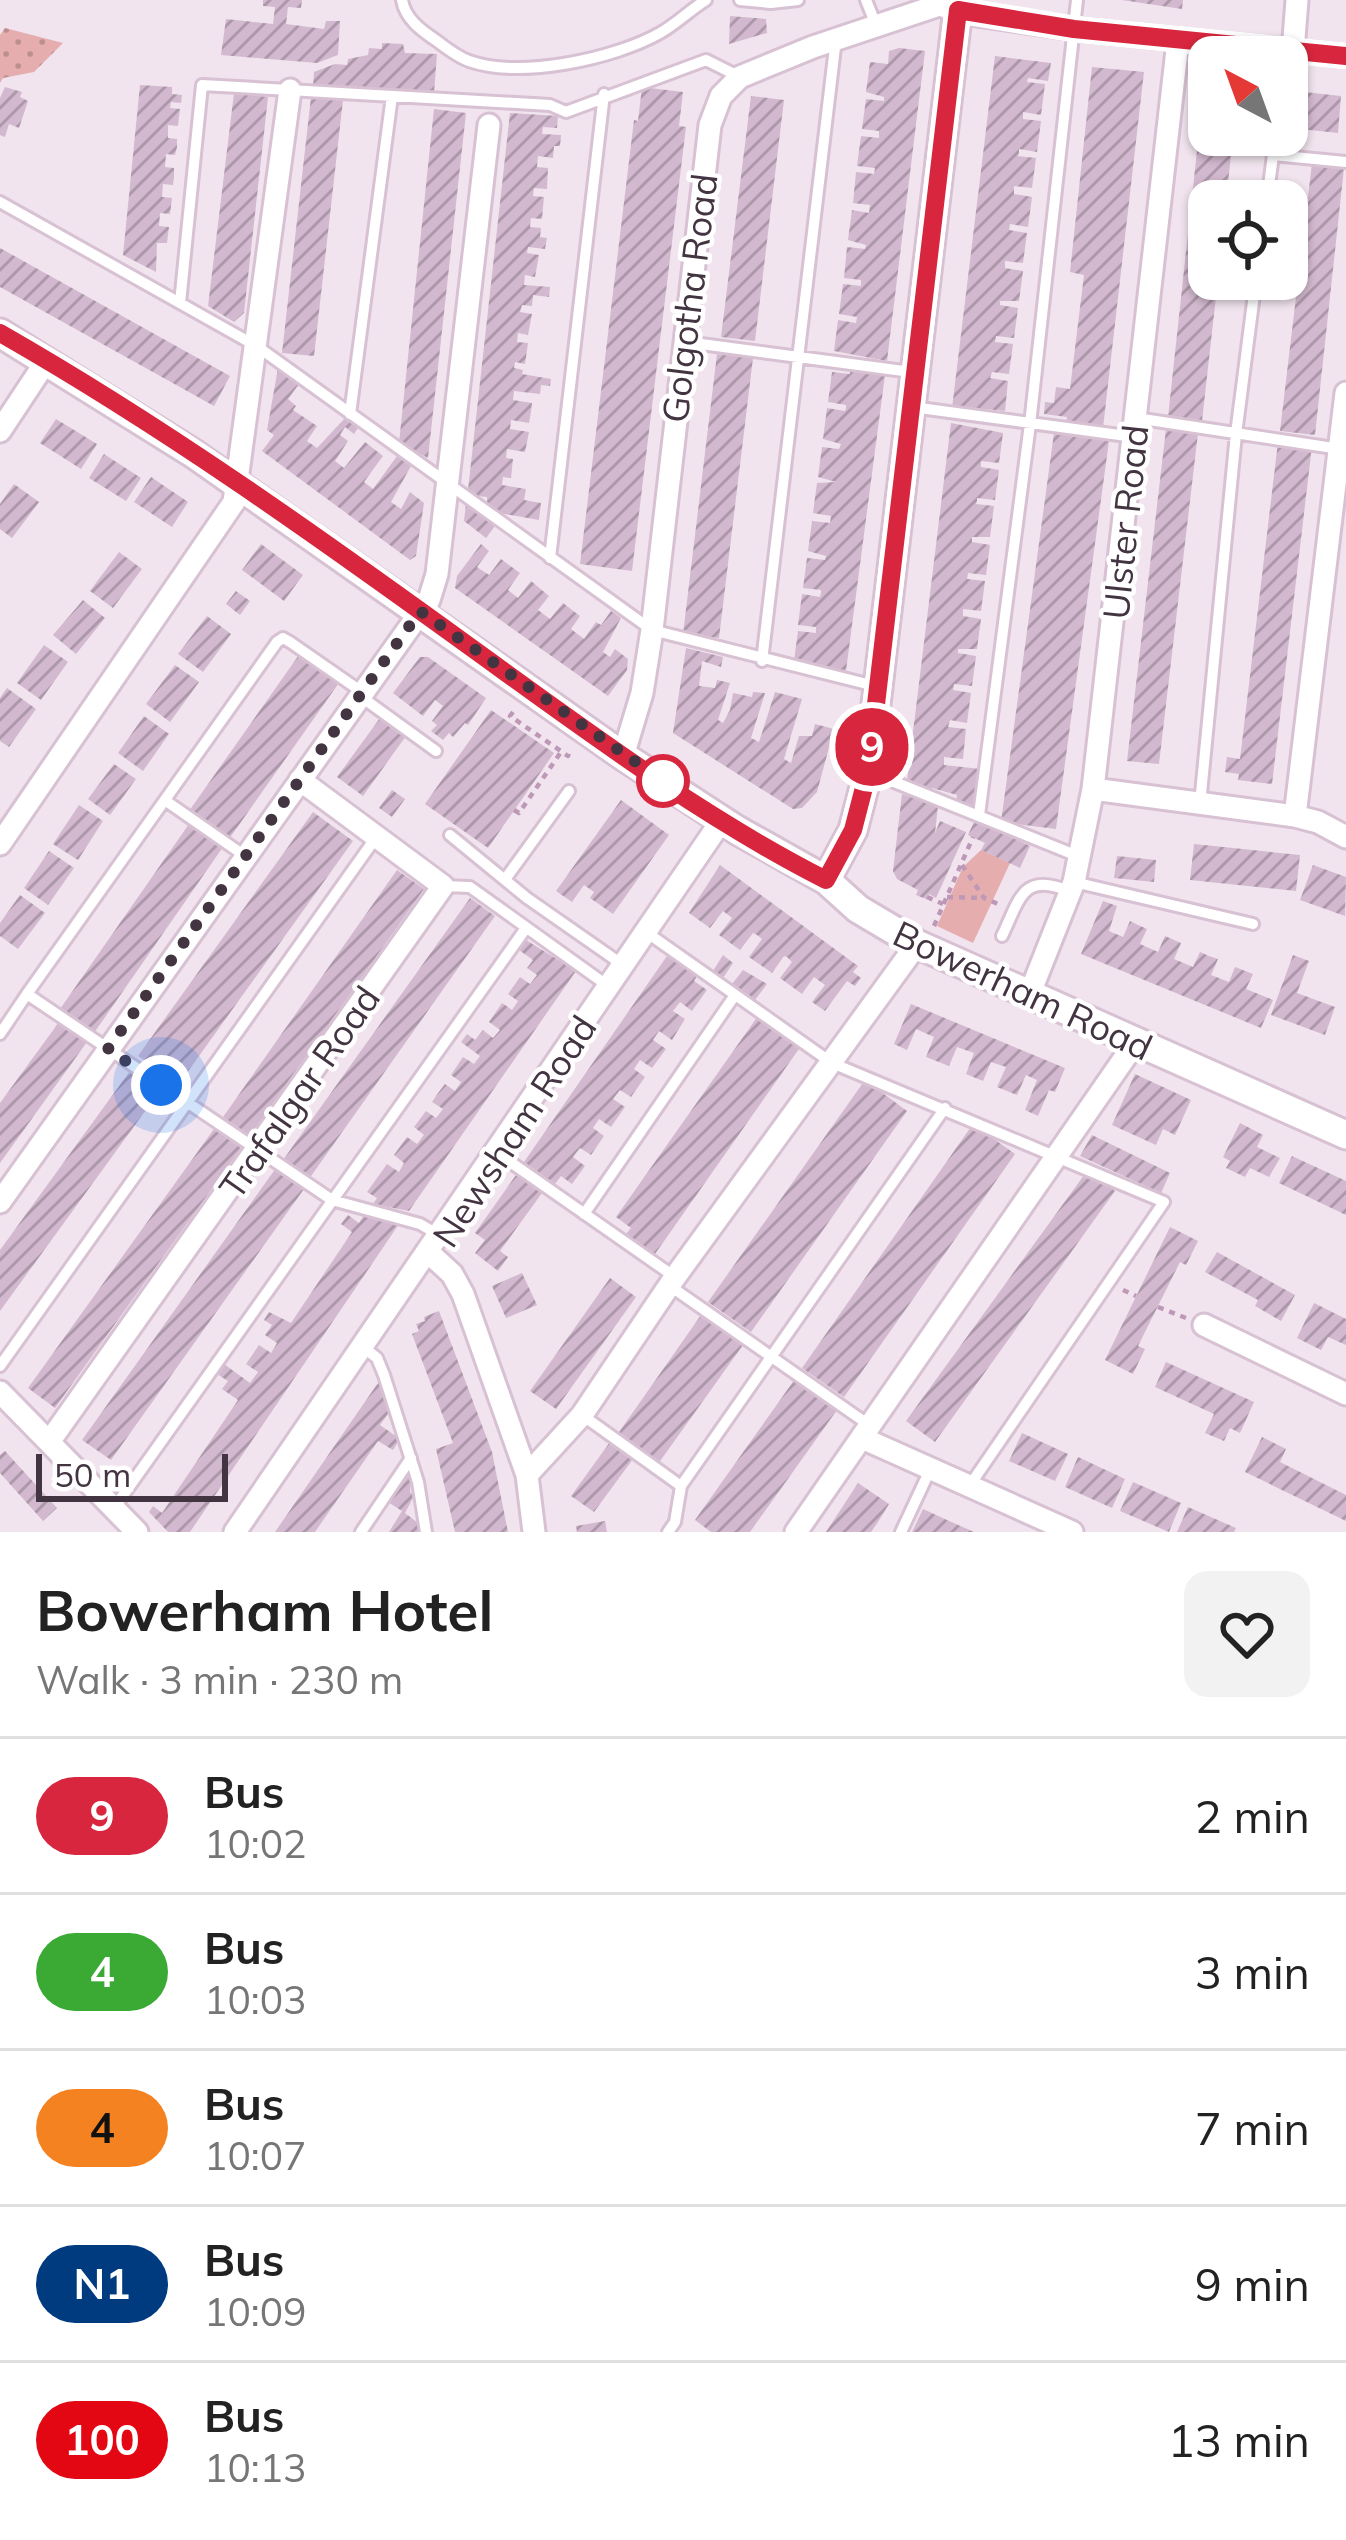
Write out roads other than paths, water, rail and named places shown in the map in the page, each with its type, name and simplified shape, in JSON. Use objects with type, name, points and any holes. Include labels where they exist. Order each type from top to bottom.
[{"type":"street","points":[[1294,36],[1297,0]]},
{"type":"street","points":[[740,77],[938,5],[959,5],[1074,29],[1188,42]]},
{"type":"street","points":[[826,880],[853,830],[868,772],[959,5]]},
{"type":"street","name":"Ulster Road","points":[[1030,993],[1072,887],[1093,789],[1178,41]]},
{"type":"street","points":[[1308,52],[1346,56]]},
{"type":"street","name":"Golgotha Road","points":[[622,756],[642,693],[652,630],[710,124],[721,96],[740,77]]},
{"type":"street","points":[[0,844],[234,502],[290,90]]},
{"type":"street","points":[[0,1202],[429,601],[437,574],[489,125]]},
{"type":"street","name":"Bowerham Road","points":[[0,334],[238,483],[622,756],[826,880],[858,909],[924,947],[1346,1135]]},
{"type":"street","points":[[0,431],[47,360]]},
{"type":"street","points":[[1295,816],[1346,393]]},
{"type":"street","points":[[299,780],[443,886]]},
{"type":"street","points":[[1093,789],[1295,816],[1346,837]]},
{"type":"street","name":"Newsham Road","points":[[534,1532],[527,1474],[463,1294],[433,1243],[722,820]]},
{"type":"street","name":"Trafalgar Road","points":[[49,1442],[443,886]]},
{"type":"street","points":[[527,1474],[582,1415],[832,1063],[924,947]]},
{"type":"street","points":[[796,1532],[1135,1042]]},
{"type":"street","points":[[236,1532],[433,1243]]},
{"type":"street","points":[[1204,1325],[1346,1394]]},
{"type":"street","points":[[0,1392],[137,1532]]},
{"type":"street","points":[[866,1432],[931,1468],[1072,1532]]},
{"type":"lane","points":[[402,0],[420,30],[457,54],[470,61],[518,67],[573,62],[621,50],[662,33],[706,0]]},
{"type":"lane","points":[[740,0],[798,0]]},
{"type":"lane","points":[[866,0],[876,25]]},
{"type":"lane","points":[[979,814],[1030,424],[1077,0]]},
{"type":"lane","points":[[762,661],[836,39]]},
{"type":"lane","points":[[180,303],[202,86],[550,105],[566,112],[604,94],[706,60],[740,77]]},
{"type":"lane","points":[[550,558],[604,94]]},
{"type":"lane","points":[[350,414],[392,97]]},
{"type":"lane","points":[[1270,180],[1273,155],[1346,162]]},
{"type":"lane","points":[[0,202],[258,347],[652,630],[880,687]]},
{"type":"lane","points":[[1200,804],[1253,300]]},
{"type":"lane","points":[[682,342],[915,372]]},
{"type":"lane","points":[[912,407],[1030,424],[1236,434],[1340,448]]},
{"type":"lane","points":[[0,1034],[283,638],[436,751]]},
{"type":"lane","points":[[868,772],[1080,857]]},
{"type":"lane","points":[[506,878],[569,791]]},
{"type":"lane","points":[[166,801],[245,856]]},
{"type":"lane","points":[[450,835],[526,898],[623,965]]},
{"type":"lane","points":[[0,1366],[378,836]]},
{"type":"lane","points":[[1002,936],[1023,891],[1051,883],[1253,924]]},
{"type":"lane","points":[[443,886],[470,887],[608,986]]},
{"type":"lane","points":[[114,1508],[526,928]]},
{"type":"lane","points":[[646,932],[832,1063],[1164,1202],[970,1485]]},
{"type":"lane","points":[[27,994],[332,1200],[420,1224],[433,1243]]},
{"type":"lane","points":[[584,1214],[735,995]]},
{"type":"lane","points":[[673,1529],[681,1486],[945,1108]]},
{"type":"lane","points":[[496,1152],[584,1214],[866,1432]]},
{"type":"lane","points":[[361,1346],[377,1358],[385,1375],[412,1458],[426,1532]]},
{"type":"lane","points":[[582,1415],[681,1486]]},
{"type":"lane","points":[[361,1532],[412,1458]]},
{"type":"lane","points":[[901,1532],[931,1468]]}]
